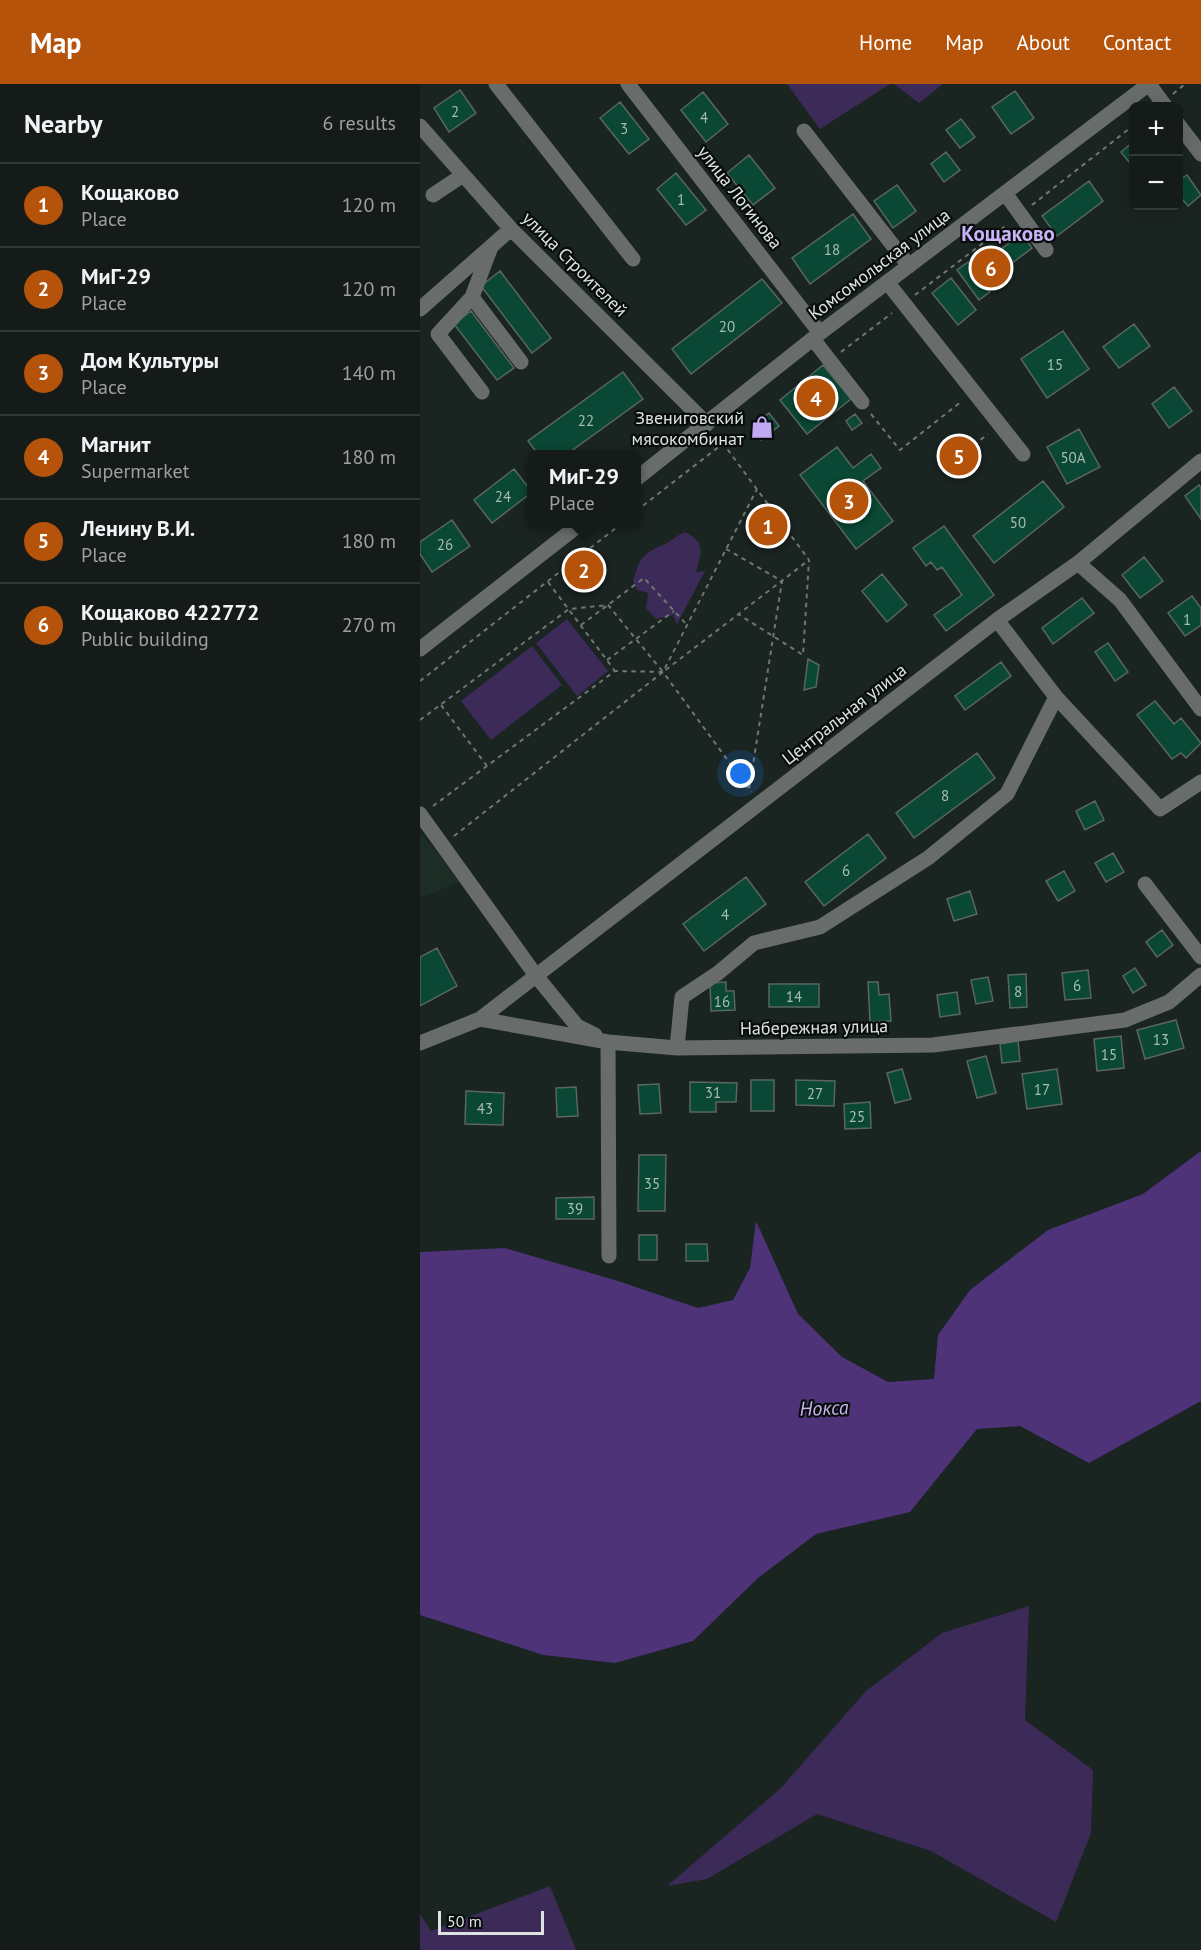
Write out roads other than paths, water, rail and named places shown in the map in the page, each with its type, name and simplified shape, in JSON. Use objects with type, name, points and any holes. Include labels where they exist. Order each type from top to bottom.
[{"type":"street","points":[[496,84],[633,259]]},
{"type":"street","name":"улица Логинова","points":[[628,84],[817,336],[830,361],[862,402]]},
{"type":"street","points":[[1149,84],[1162,102]]},
{"type":"street","name":"Комсомольская улица","points":[[641,475],[887,282],[1149,84]]},
{"type":"street","name":"улица Строителей","points":[[420,126],[511,229],[707,424]]},
{"type":"street","points":[[1183,129],[1200,150]]},
{"type":"street","points":[[804,131],[909,266]]},
{"type":"street","points":[[433,195],[463,175]]},
{"type":"street","points":[[1005,194],[1046,250]]},
{"type":"street","points":[[420,309],[511,229]]},
{"type":"street","points":[[482,392],[438,334],[472,297],[491,247]]},
{"type":"street","points":[[887,282],[1023,454]]},
{"type":"street","points":[[472,297],[521,362]]},
{"type":"street","name":"Центральная улица","points":[[480,1019],[997,620],[1078,563],[1201,461]]},
{"type":"street","points":[[420,649],[575,528]]},
{"type":"street","points":[[1078,563],[1120,600],[1201,709]]},
{"type":"street","points":[[997,620],[1056,697],[1160,809],[1201,782]]},
{"type":"street","points":[[677,1048],[682,997],[718,973],[754,943],[819,927],[829,921],[928,858],[1007,794],[1056,697]]},
{"type":"street","points":[[420,815],[537,977],[577,1026],[608,1042],[609,1256]]},
{"type":"street","points":[[1145,884],[1201,957]]},
{"type":"street","name":"Набережная улица","points":[[480,1019],[608,1042],[677,1048],[933,1045],[1125,1020],[1168,1002],[1201,975]]},
{"type":"street","points":[[420,1043],[480,1019]]},
{"type":"water","name":"Нокса","points":[[1201,1151],[1201,1401],[1089,1463],[1020,1426],[977,1429],[910,1512],[816,1534],[758,1578],[693,1641],[615,1663],[543,1655],[420,1615],[420,1252],[505,1248],[618,1281],[698,1308],[733,1300],[750,1268],[756,1221],[798,1314],[842,1357],[888,1382],[934,1379],[938,1335],[970,1290],[1048,1230],[1143,1194]]},
{"type":"place","name":"Кощаково 422772","points":[[991,268]]},
{"type":"place","name":"Магнит","points":[[816,398]]},
{"type":"place","name":"Звениговский мясокомбинат","points":[[762,427]]},
{"type":"place","name":"Ленину В.И.","points":[[959,456]]},
{"type":"place","name":"Дом Культуры","points":[[849,501]]},
{"type":"place","name":"Кощаково","points":[[768,526]]},
{"type":"place","name":"МиГ-29","points":[[584,570]]},
{"type":"district","name":"Кощаково","points":[[1008,233]]}]
